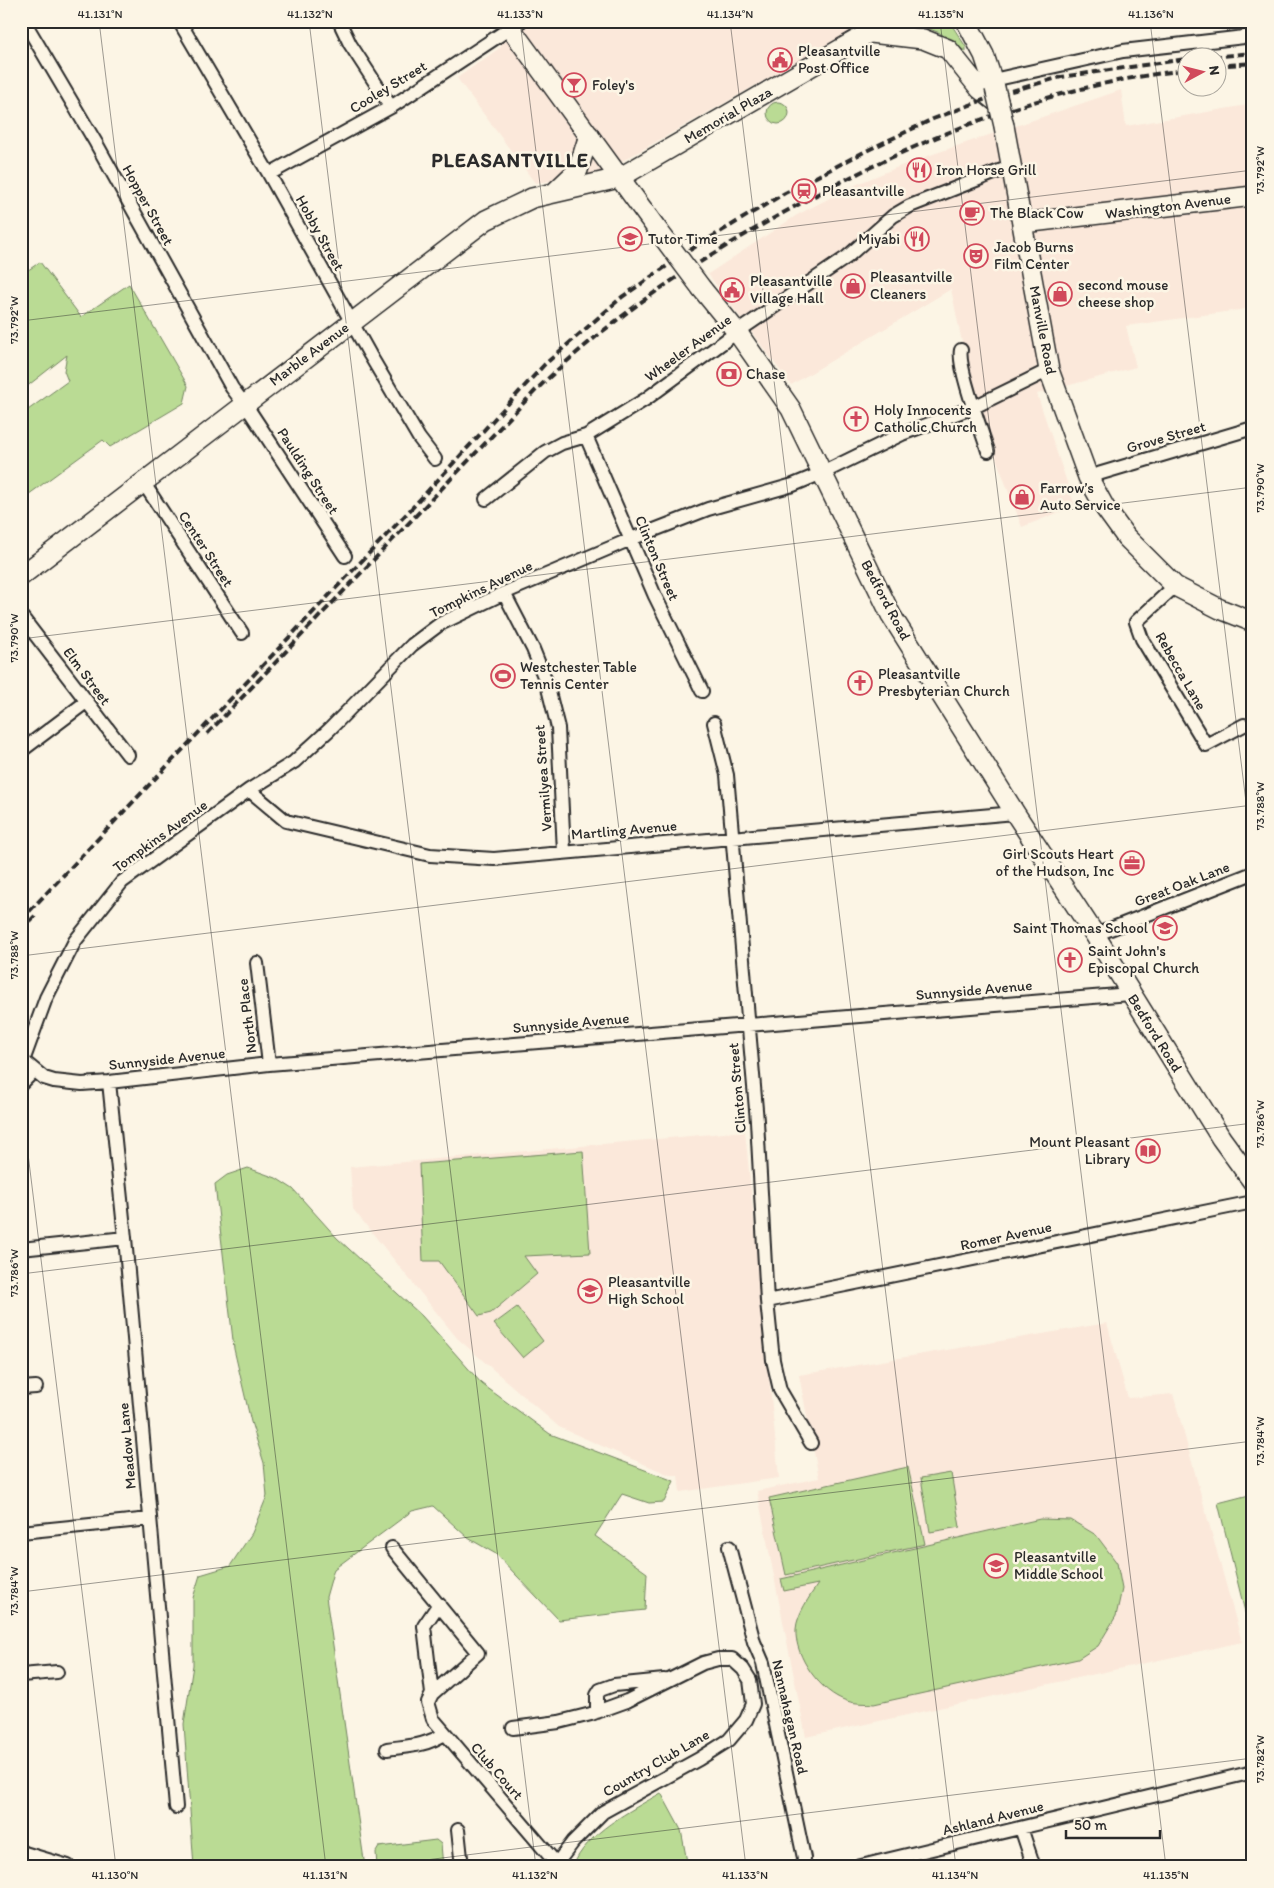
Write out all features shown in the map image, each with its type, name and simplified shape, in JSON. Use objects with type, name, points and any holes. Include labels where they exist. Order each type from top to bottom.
[{"type":"main road","name":"Memorial Plaza","points":[[619,178],[889,21]]},
{"type":"main road","name":"Manville Road","points":[[966,21],[984,54],[996,90],[1023,223],[1049,370],[1088,477],[1104,508],[1126,538],[1175,586],[1220,609],[1253,622]]},
{"type":"main road","name":"Bedford Road","points":[[510,23],[619,178],[702,289],[737,332],[790,409],[892,615],[1015,813],[1096,935],[1130,994],[1220,1138],[1247,1162],[1253,1182]]},
{"type":"main road","points":[[871,33],[923,39],[948,49],[980,89],[996,90]]},
{"type":"main road","points":[[555,191],[568,182],[578,170],[589,135]]},
{"type":"main road","name":"Marble Avenue","points":[[21,576],[486,220],[518,203],[555,191],[619,178]]},
{"type":"main road","name":"Washington Avenue","points":[[1023,223],[1253,196]]},
{"type":"street","name":"Hopper Street","points":[[24,21],[96,143],[189,314],[243,405]]},
{"type":"street","name":"Hobby Street","points":[[179,21],[269,174],[351,322],[419,438],[435,459]]},
{"type":"street","points":[[340,21],[350,44],[391,107]]},
{"type":"street","name":"Cooley Street","points":[[269,174],[391,107],[510,23]]},
{"type":"street","points":[[996,90],[1130,50],[1253,36]]},
{"type":"street","name":"Wheeler Avenue","points":[[486,499],[545,452],[562,442],[586,436],[646,399],[737,332],[847,257],[893,216],[910,206],[1012,166]]},
{"type":"street","points":[[961,350],[962,362],[974,407],[988,451]]},
{"type":"street","name":"Tompkins Avenue","points":[[22,1060],[46,998],[74,941],[122,882],[249,790],[294,762],[412,645],[440,624],[504,593],[631,539],[708,509],[793,485],[822,473],[902,434],[974,407],[1049,370]]},
{"type":"street","name":"Paulding Street","points":[[243,405],[251,413],[345,556]]},
{"type":"street","name":"Grove Street","points":[[1088,477],[1253,428]]},
{"type":"street","name":"Clinton Street","points":[[586,436],[670,629],[702,691]]},
{"type":"street","name":"Center Street","points":[[143,482],[242,634]]},
{"type":"street","name":"Rebecca Lane","points":[[1175,586],[1136,622],[1142,639],[1206,745],[1244,725]]},
{"type":"street","name":"Vermilyea Street","points":[[504,593],[533,649],[547,684],[558,728],[564,852]]},
{"type":"street","name":"Elm Street","points":[[21,616],[128,755]]},
{"type":"street","points":[[21,751],[86,702]]},
{"type":"street","name":"Clinton Street","points":[[714,723],[726,775],[732,838],[757,1121],[767,1302],[773,1360],[780,1390],[811,1443]]},
{"type":"street","name":"Martling Avenue","points":[[249,790],[286,821],[430,855],[494,858],[1015,813]]},
{"type":"street","name":"Great Oak Lane","points":[[1096,935],[1253,874]]},
{"type":"street","name":"North Place","points":[[257,963],[269,1064]]},
{"type":"street","name":"Sunnyside Avenue","points":[[22,1060],[34,1071],[54,1081],[82,1084],[269,1064],[1130,994]]},
{"type":"street","points":[[21,1084],[34,1071]]},
{"type":"street","name":"Meadow Lane","points":[[109,1082],[126,1238],[176,1807]]},
{"type":"street","name":"Romer Avenue","points":[[767,1302],[1253,1202]]},
{"type":"street","points":[[21,1248],[126,1238]]},
{"type":"street","points":[[21,1388],[36,1387]]},
{"type":"street","points":[[21,1532],[150,1519]]},
{"type":"street","name":"Nannahagan Road","points":[[728,1547],[749,1626],[763,1663],[804,1858],[803,1867]]},
{"type":"street","points":[[392,1548],[478,1653],[432,1694]]},
{"type":"street","name":"Club Court","points":[[439,1604],[424,1626],[432,1694],[428,1702],[433,1719],[554,1865]]},
{"type":"street","name":"Country Club Lane","points":[[513,1728],[559,1722],[597,1712],[674,1679],[703,1663],[718,1658],[732,1659],[743,1669],[750,1680],[753,1704],[746,1720],[729,1740],[603,1812],[554,1865]]},
{"type":"street","points":[[21,1675],[57,1672]]},
{"type":"street","name":"Country Club Lane","points":[[597,1712],[597,1695],[605,1687],[674,1679]]},
{"type":"street","points":[[387,1749],[421,1745],[433,1741],[444,1734]]},
{"type":"street","name":"Ashland Avenue","points":[[857,1867],[1253,1772]]},
{"type":"street","points":[[1021,1828],[1034,1867]]},
{"type":"street","points":[[458,1830],[462,1867]]},
{"type":"street","points":[[21,1852],[68,1866]]},
{"type":"shaded area","points":[[521,21],[869,21],[596,176],[535,183],[457,78],[501,47],[502,42],[524,28]]},
{"type":"shaded area","points":[[1121,90],[1126,126],[1253,104],[1253,308],[1126,326],[1136,367],[1037,394],[1075,506],[1022,527],[974,400],[951,289],[791,385],[708,274],[797,215],[855,185],[910,162]]},
{"type":"shaded area","name":"Pleasantville High School","points":[[745,1131],[779,1478],[680,1492],[678,1475],[670,1475],[559,1427],[457,1338],[353,1209],[350,1167]]},
{"type":"shaded area","name":"Pleasantville Middle School","points":[[1107,1323],[1128,1398],[1173,1394],[1242,1642],[806,1737],[757,1491],[819,1478],[799,1375]]},
{"type":"green space","points":[[910,21],[949,21],[966,47],[966,52],[940,33],[927,28],[906,27]]},
{"type":"green space","points":[[778,102],[786,105],[789,113],[786,121],[778,124],[770,121],[767,113],[770,105]]},
{"type":"green space","points":[[40,262],[81,317],[129,284],[188,386],[184,403],[110,447],[103,440],[21,500],[21,415],[68,381],[64,371],[67,355],[21,391],[21,275]]},
{"type":"green space","points":[[583,1151],[590,1253],[524,1256],[537,1274],[491,1313],[479,1316],[439,1261],[423,1261],[419,1164]]},
{"type":"green space","points":[[248,1168],[276,1178],[293,1189],[337,1238],[422,1316],[482,1384],[550,1434],[674,1481],[664,1502],[649,1503],[622,1494],[595,1536],[647,1573],[645,1610],[559,1620],[496,1554],[468,1538],[433,1506],[412,1511],[334,1569],[326,1597],[365,1867],[194,1867],[184,1724],[193,1665],[193,1598],[200,1575],[230,1566],[252,1533],[267,1496],[264,1463],[251,1422],[234,1349],[215,1184],[227,1175]]},
{"type":"green space","points":[[517,1307],[543,1341],[523,1358],[494,1324]]},
{"type":"green space","points":[[908,1467],[925,1544],[786,1575],[769,1498]]},
{"type":"green space","points":[[951,1473],[960,1527],[930,1532],[921,1478]]},
{"type":"green space","points":[[1253,1494],[1253,1619],[1247,1620],[1218,1503]]},
{"type":"green space","points":[[1040,1519],[1071,1520],[1096,1535],[1117,1563],[1122,1589],[1116,1616],[1098,1646],[1078,1659],[874,1704],[850,1702],[837,1697],[819,1682],[804,1662],[797,1640],[797,1623],[801,1611],[818,1584],[784,1591],[781,1579]]},
{"type":"green space","points":[[661,1793],[681,1830],[688,1867],[573,1867],[579,1855],[598,1833]]},
{"type":"green space","points":[[436,1840],[441,1844],[443,1867],[377,1867],[376,1852],[379,1847]]},
{"type":"railway","points":[[1226,56],[1253,53]]},
{"type":"railway","points":[[21,920],[412,508],[544,365],[622,297],[690,250],[785,193],[933,119],[994,96],[1061,77],[1176,60]]},
{"type":"railway","points":[[1226,65],[1253,63]]},
{"type":"railway","points":[[207,734],[536,390],[593,339],[654,293],[749,232],[783,213],[880,163],[929,141],[978,121],[1079,89],[1176,71]]},
{"type":"railway","points":[[21,930],[35,916]]},
{"type":"place","name":"Pleasantville Post Office","points":[[780,60]]},
{"type":"place","name":"Foley's","points":[[574,85]]},
{"type":"place","name":"Iron Horse Grill","points":[[919,170]]},
{"type":"place","name":"Pleasantville","points":[[804,191]]},
{"type":"place","name":"The Black Cow","points":[[972,213]]},
{"type":"place","name":"Tutor Time","points":[[630,239]]},
{"type":"place","name":"Miyabi","points":[[917,239]]},
{"type":"place","name":"Jacob Burns Film Center","points":[[976,256]]},
{"type":"place","name":"Pleasantville Cleaners","points":[[853,286]]},
{"type":"place","name":"Pleasantville Village Hall","points":[[732,290]]},
{"type":"place","name":"second mouse cheese shop","points":[[1060,294]]},
{"type":"place","name":"Chase","points":[[729,374]]},
{"type":"place","name":"Holy Innocents Catholic Church","points":[[856,419]]},
{"type":"place","name":"Farrow’s Auto Service","points":[[1022,497]]},
{"type":"place","name":"Westchester Table Tennis Center","points":[[503,676]]},
{"type":"place","name":"Pleasantville Presbyterian Church","points":[[860,683]]},
{"type":"place","name":"Girl Scouts Heart of the Hudson, Inc","points":[[1132,863]]},
{"type":"place","name":"Saint Thomas School","points":[[1165,928]]},
{"type":"place","name":"Saint John's Episcopal Church","points":[[1070,960]]},
{"type":"place","name":"Mount Pleasant Library","points":[[1148,1151]]},
{"type":"place","name":"Pleasantville High School","points":[[590,1291]]},
{"type":"place","name":"Pleasantville Middle School","points":[[996,1566]]},
{"type":"district","name":"PLEASANTVILLE","points":[[510,160]]}]
